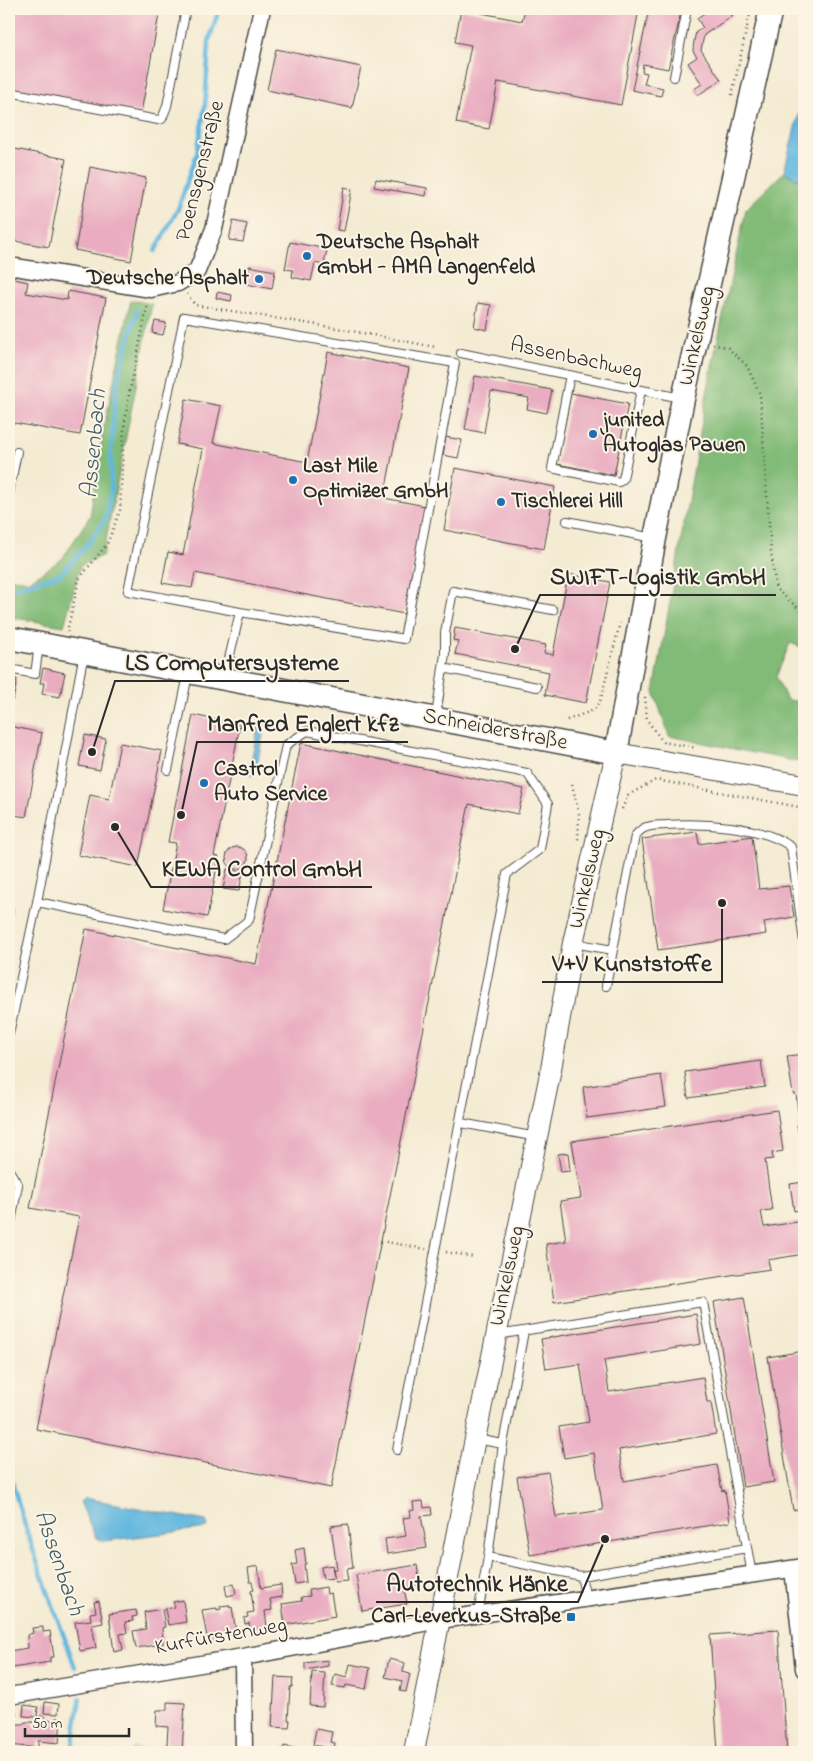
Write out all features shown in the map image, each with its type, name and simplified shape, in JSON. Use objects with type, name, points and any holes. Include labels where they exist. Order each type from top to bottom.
[{"type":"main road","name":"Winkelsweg","points":[[616,753],[655,538],[683,399],[772,9]]},
{"type":"main road","name":"Schneiderstraße","points":[[9,638],[616,753]]},
{"type":"street","name":"Poensgenstraße","points":[[9,266],[151,289],[178,283],[197,271],[214,229],[262,9]]},
{"type":"street","name":"Schneiderstraße","points":[[616,753],[804,785]]},
{"type":"street","name":"Winkelsweg","points":[[414,1752],[475,1439],[551,1069],[573,943],[616,753]]},
{"type":"street","points":[[440,1620],[799,1568],[804,1670]]},
{"type":"street","name":"Kurfürstenweg","points":[[9,1696],[243,1657],[440,1620]]},
{"type":"street","points":[[243,1657],[244,1752]]},
{"type":"lane","points":[[9,92],[158,120],[162,119],[167,106],[186,9]]},
{"type":"lane","points":[[674,77],[687,9]]},
{"type":"lane","points":[[184,317],[455,363],[404,639],[240,612],[128,591],[184,317]]},
{"type":"lane","name":"Assenbachweg","points":[[461,352],[683,399]]},
{"type":"lane","points":[[570,375],[552,468],[556,470],[619,482],[623,479],[641,390]]},
{"type":"lane","points":[[9,493],[17,452]]},
{"type":"lane","points":[[567,521],[655,538]]},
{"type":"lane","points":[[435,718],[443,668],[445,633],[454,591],[553,610]]},
{"type":"lane","points":[[225,678],[240,612]]},
{"type":"lane","points":[[9,669],[35,674],[39,643]]},
{"type":"lane","points":[[9,1034],[37,902],[74,649]]},
{"type":"lane","points":[[443,668],[537,687]]},
{"type":"lane","points":[[168,770],[189,671]]},
{"type":"lane","points":[[37,902],[224,939],[250,920],[286,745],[307,731],[526,772],[548,804],[540,849],[507,874],[397,1450]]},
{"type":"lane","points":[[606,986],[635,836],[640,830],[648,826],[696,823],[749,830],[776,838],[790,847],[804,942]]},
{"type":"lane","points":[[573,943],[613,950]]},
{"type":"lane","points":[[460,1122],[537,1137]]},
{"type":"lane","points":[[9,1170],[18,1185],[9,1232]]},
{"type":"lane","points":[[496,1335],[703,1302],[752,1575]]},
{"type":"lane","points":[[478,1614],[504,1444],[524,1331]]},
{"type":"lane","points":[[475,1439],[504,1444]]},
{"type":"lane","points":[[488,1557],[581,1576],[747,1548]]},
{"type":"lane","points":[[581,1576],[586,1598]]},
{"type":"path","points":[[178,283],[195,305],[342,329],[461,352]]},
{"type":"path","points":[[74,649],[79,579],[107,544],[120,511],[124,429],[129,395],[151,289]]},
{"type":"path","points":[[714,338],[713,344],[728,348],[747,366],[760,394],[771,552],[776,589],[804,613]]},
{"type":"path","points":[[645,691],[647,720],[663,742],[701,749]]},
{"type":"path","points":[[656,780],[804,808]]},
{"type":"path","points":[[572,784],[579,814],[577,843]]},
{"type":"green space","points":[[784,172],[804,182],[804,648],[790,643],[776,677],[787,700],[804,702],[804,763],[669,736],[654,692],[711,371],[746,209]]},
{"type":"green space","points":[[131,300],[152,304],[103,555],[80,566],[64,626],[9,617],[9,578],[29,581],[62,559],[90,516],[103,431]]},
{"type":"water","points":[[804,92],[804,182],[784,172]]},
{"type":"water","points":[[262,721],[265,725],[255,774],[251,776],[249,771],[259,724]]},
{"type":"water","points":[[85,1498],[206,1521],[208,1525],[207,1528],[104,1541],[96,1538],[80,1502]]},
{"type":"building","points":[[9,9],[160,9],[141,113],[9,89]]},
{"type":"building","points":[[461,9],[522,21],[525,9],[639,9],[621,105],[498,82],[489,129],[456,123],[471,45],[455,42]]},
{"type":"building","points":[[649,9],[681,12],[668,69],[643,64],[642,72],[647,73],[644,84],[663,88],[661,96],[632,90]]},
{"type":"building","points":[[711,9],[729,9],[733,15],[704,35],[701,50],[721,80],[698,95],[694,89],[702,84],[688,63],[697,57],[693,51],[694,41],[696,32],[703,28],[697,18]]},
{"type":"building","points":[[276,49],[361,67],[352,108],[267,90]]},
{"type":"building","points":[[15,149],[66,159],[49,247],[9,240],[9,181]]},
{"type":"building","points":[[90,167],[146,178],[131,261],[75,250]]},
{"type":"building","points":[[376,179],[427,188],[426,196],[374,187]]},
{"type":"building","points":[[344,187],[352,189],[344,231],[337,230]]},
{"type":"building","points":[[233,221],[247,224],[243,242],[229,240]]},
{"type":"building","name":"Deutsche Asphalt GmbH - AMA Langenfeld","points":[[290,242],[327,249],[324,265],[315,263],[311,281],[292,277],[293,270],[285,269]]},
{"type":"building","points":[[249,266],[275,271],[272,289],[246,284]]},
{"type":"building","points":[[9,278],[28,282],[26,293],[67,300],[68,291],[106,298],[80,435],[9,422]]},
{"type":"building","points":[[217,292],[232,295],[231,301],[216,298]]},
{"type":"building","points":[[478,303],[491,305],[487,330],[474,327]]},
{"type":"building","points":[[155,321],[166,323],[163,335],[152,333]]},
{"type":"building","name":"Last Mile Optimizer GmbH","points":[[328,352],[409,368],[384,498],[425,506],[404,614],[195,573],[192,588],[162,583],[168,552],[183,555],[203,449],[177,444],[186,399],[221,406],[213,443],[307,462]]},
{"type":"building","points":[[475,376],[552,390],[547,413],[527,409],[529,398],[491,391],[484,433],[465,429]]},
{"type":"building","name":"junited Autoglas Pauen","points":[[571,393],[628,404],[614,475],[557,464]]},
{"type":"building","points":[[446,437],[462,440],[458,458],[443,455]]},
{"type":"building","name":"Tischlerei Hill","points":[[455,468],[555,487],[544,549],[444,530]]},
{"type":"building","points":[[568,574],[610,582],[586,703],[545,695],[549,672],[455,654],[458,641],[453,640],[455,628],[546,645],[544,653],[553,655]]},
{"type":"building","points":[[43,668],[65,673],[60,697],[42,694],[44,683],[40,683]]},
{"type":"building","points":[[9,678],[17,679],[13,700],[9,699]]},
{"type":"building","name":"Castrol Auto Service","points":[[193,715],[240,725],[214,856],[219,857],[207,917],[163,909],[176,843],[168,842]]},
{"type":"building","points":[[9,726],[42,733],[26,817],[9,814]]},
{"type":"building","points":[[85,735],[106,739],[100,770],[79,766]]},
{"type":"building","points":[[120,743],[162,751],[138,867],[78,855],[90,795],[109,799]]},
{"type":"building","points":[[301,743],[524,789],[518,814],[469,804],[331,1488],[36,1429],[79,1217],[30,1208],[86,929],[256,964]]},
{"type":"building","points":[[697,832],[699,844],[752,836],[759,889],[789,886],[794,917],[764,922],[766,934],[658,950],[642,839]]},
{"type":"building","points":[[237,847],[245,850],[248,858],[245,866],[237,869],[229,866],[226,858],[229,850]]},
{"type":"building","points":[[227,869],[243,872],[239,891],[223,889]]},
{"type":"building","points":[[9,906],[13,907],[12,914],[9,913]]},
{"type":"building","points":[[804,1054],[803,1143],[802,1135],[799,1135],[797,1125],[800,1125],[796,1094],[793,1094],[787,1056]]},
{"type":"building","points":[[761,1061],[765,1087],[688,1098],[685,1072]]},
{"type":"building","points":[[661,1075],[666,1107],[587,1118],[583,1087]]},
{"type":"building","points":[[777,1110],[783,1151],[772,1153],[773,1159],[765,1160],[772,1210],[761,1211],[764,1227],[804,1221],[804,1254],[768,1260],[770,1269],[554,1302],[546,1244],[566,1241],[560,1201],[581,1198],[572,1141]]},
{"type":"building","points":[[568,1153],[570,1171],[561,1172],[558,1154]]},
{"type":"building","points":[[804,1182],[804,1209],[794,1211],[790,1184]]},
{"type":"building","points":[[744,1297],[774,1482],[743,1487],[714,1302]]},
{"type":"building","points":[[696,1314],[701,1344],[604,1360],[609,1392],[703,1377],[707,1402],[711,1402],[716,1434],[619,1450],[624,1481],[717,1465],[722,1491],[725,1490],[730,1522],[530,1555],[517,1477],[548,1472],[556,1517],[603,1510],[594,1453],[564,1458],[559,1427],[589,1422],[580,1364],[546,1369],[541,1339]]},
{"type":"building","points":[[804,1351],[804,1508],[793,1510],[768,1357]]},
{"type":"building","points":[[423,1501],[424,1508],[431,1507],[432,1515],[421,1516],[427,1548],[387,1554],[385,1539],[406,1536],[403,1518],[411,1517],[410,1511],[414,1510],[413,1502]]},
{"type":"building","points":[[348,1524],[353,1568],[346,1569],[348,1581],[335,1582],[333,1569],[337,1569],[331,1526]]},
{"type":"building","points":[[9,1532],[13,1550],[9,1550]]},
{"type":"building","points":[[304,1548],[306,1582],[295,1584],[292,1565],[297,1564],[295,1550]]},
{"type":"building","points":[[332,1565],[334,1578],[323,1579],[321,1567]]},
{"type":"building","points":[[417,1565],[420,1585],[404,1588],[407,1604],[362,1611],[356,1575]]},
{"type":"building","points":[[258,1566],[261,1588],[281,1585],[282,1597],[270,1599],[272,1610],[265,1611],[267,1627],[250,1629],[249,1623],[245,1624],[244,1618],[248,1617],[247,1613],[254,1612],[251,1591],[254,1590],[252,1582],[250,1582],[248,1568]]},
{"type":"building","points":[[234,1584],[236,1594],[227,1596],[225,1586]]},
{"type":"building","points":[[326,1587],[327,1594],[331,1593],[335,1616],[285,1625],[282,1604],[302,1601],[301,1597],[310,1596],[309,1590]]},
{"type":"building","points":[[183,1600],[186,1622],[168,1625],[165,1609],[175,1607],[173,1602]]},
{"type":"building","points":[[99,1601],[103,1623],[92,1625],[96,1648],[80,1651],[75,1622],[91,1620],[90,1613],[96,1612],[94,1602]]},
{"type":"building","points":[[229,1605],[230,1608],[232,1607],[236,1632],[207,1637],[202,1610],[217,1608],[217,1610],[221,1609],[220,1606]]},
{"type":"building","points":[[162,1609],[165,1627],[162,1628],[163,1644],[136,1648],[133,1631],[146,1629],[144,1612]]},
{"type":"building","points":[[136,1610],[137,1616],[132,1617],[133,1621],[125,1622],[127,1633],[120,1634],[123,1650],[114,1652],[109,1614]]},
{"type":"building","points":[[43,1627],[43,1632],[50,1631],[54,1657],[50,1657],[50,1662],[12,1668],[9,1651],[28,1648],[27,1635],[33,1633],[32,1628]]},
{"type":"building","points":[[778,1630],[787,1752],[718,1752],[710,1635]]},
{"type":"building","points":[[389,1659],[405,1663],[403,1672],[410,1674],[406,1692],[400,1691],[402,1681],[385,1677]]},
{"type":"building","points":[[328,1660],[328,1666],[305,1670],[305,1663]]},
{"type":"building","points":[[350,1664],[370,1668],[366,1689],[346,1685],[345,1688],[332,1686],[335,1674],[347,1677]]},
{"type":"building","points":[[312,1672],[325,1673],[323,1707],[310,1706]]},
{"type":"building","points":[[275,1677],[293,1678],[292,1687],[290,1687],[289,1728],[272,1727]]},
{"type":"building","points":[[45,1702],[59,1704],[58,1714],[44,1713]]},
{"type":"building","points":[[167,1702],[185,1703],[182,1752],[165,1752],[168,1727],[156,1726],[157,1710],[167,1710]]},
{"type":"building","points":[[24,1705],[38,1707],[37,1717],[23,1716]]},
{"type":"building","points":[[9,1710],[16,1711],[16,1716],[13,1716],[12,1721],[15,1724],[33,1722],[35,1726],[39,1726],[40,1716],[44,1716],[46,1720],[61,1718],[59,1743],[38,1741],[38,1748],[9,1745]]},
{"type":"building","points":[[316,1729],[332,1732],[330,1742],[335,1743],[334,1749],[313,1745]]},
{"type":"building","points":[[284,1746],[309,1751],[309,1752],[283,1752]]},
{"type":"building","points":[[358,1746],[372,1749],[372,1752],[356,1752]]},
{"type":"building","points":[[133,1747],[147,1749],[147,1752],[132,1752]]},
{"type":"waterway","name":"Assenbach","points":[[155,251],[178,209],[197,153],[205,106],[209,41],[219,9]]},
{"type":"waterway","name":"Assenbach","points":[[9,586],[18,587],[61,574],[87,545],[105,520],[111,491],[111,449],[117,382],[137,311]]},
{"type":"waterway","name":"Assenbach","points":[[9,1470],[31,1545],[75,1667]]},
{"type":"waterway","name":"Assenbach","points":[[72,1752],[80,1699]]},
{"type":"place","name":"Deutsche Asphalt GmbH - AMA Langenfeld","points":[[307,256]]},
{"type":"place","name":"Deutsche Asphalt","points":[[259,279]]},
{"type":"place","name":"junited Autoglas Pauen","points":[[593,434]]},
{"type":"place","name":"Last Mile Optimizer GmbH","points":[[293,480]]},
{"type":"place","name":"Tischlerei Hill","points":[[501,502]]},
{"type":"place","name":"SWIFT-Logistik GmbH","points":[[515,649]]},
{"type":"place","name":"LS Computersysteme","points":[[92,752]]},
{"type":"place","name":"Castrol Auto Service","points":[[204,783]]},
{"type":"place","name":"Manfred Englert kfz","points":[[181,815]]},
{"type":"place","name":"KEWA Control GmbH","points":[[115,827]]},
{"type":"place","name":"V+V Kunststoffe","points":[[722,903]]},
{"type":"place","name":"Autotechnik Hänke","points":[[605,1539]]},
{"type":"place","name":"Carl-Leverkus-Straße","points":[[571,1617]]}]
